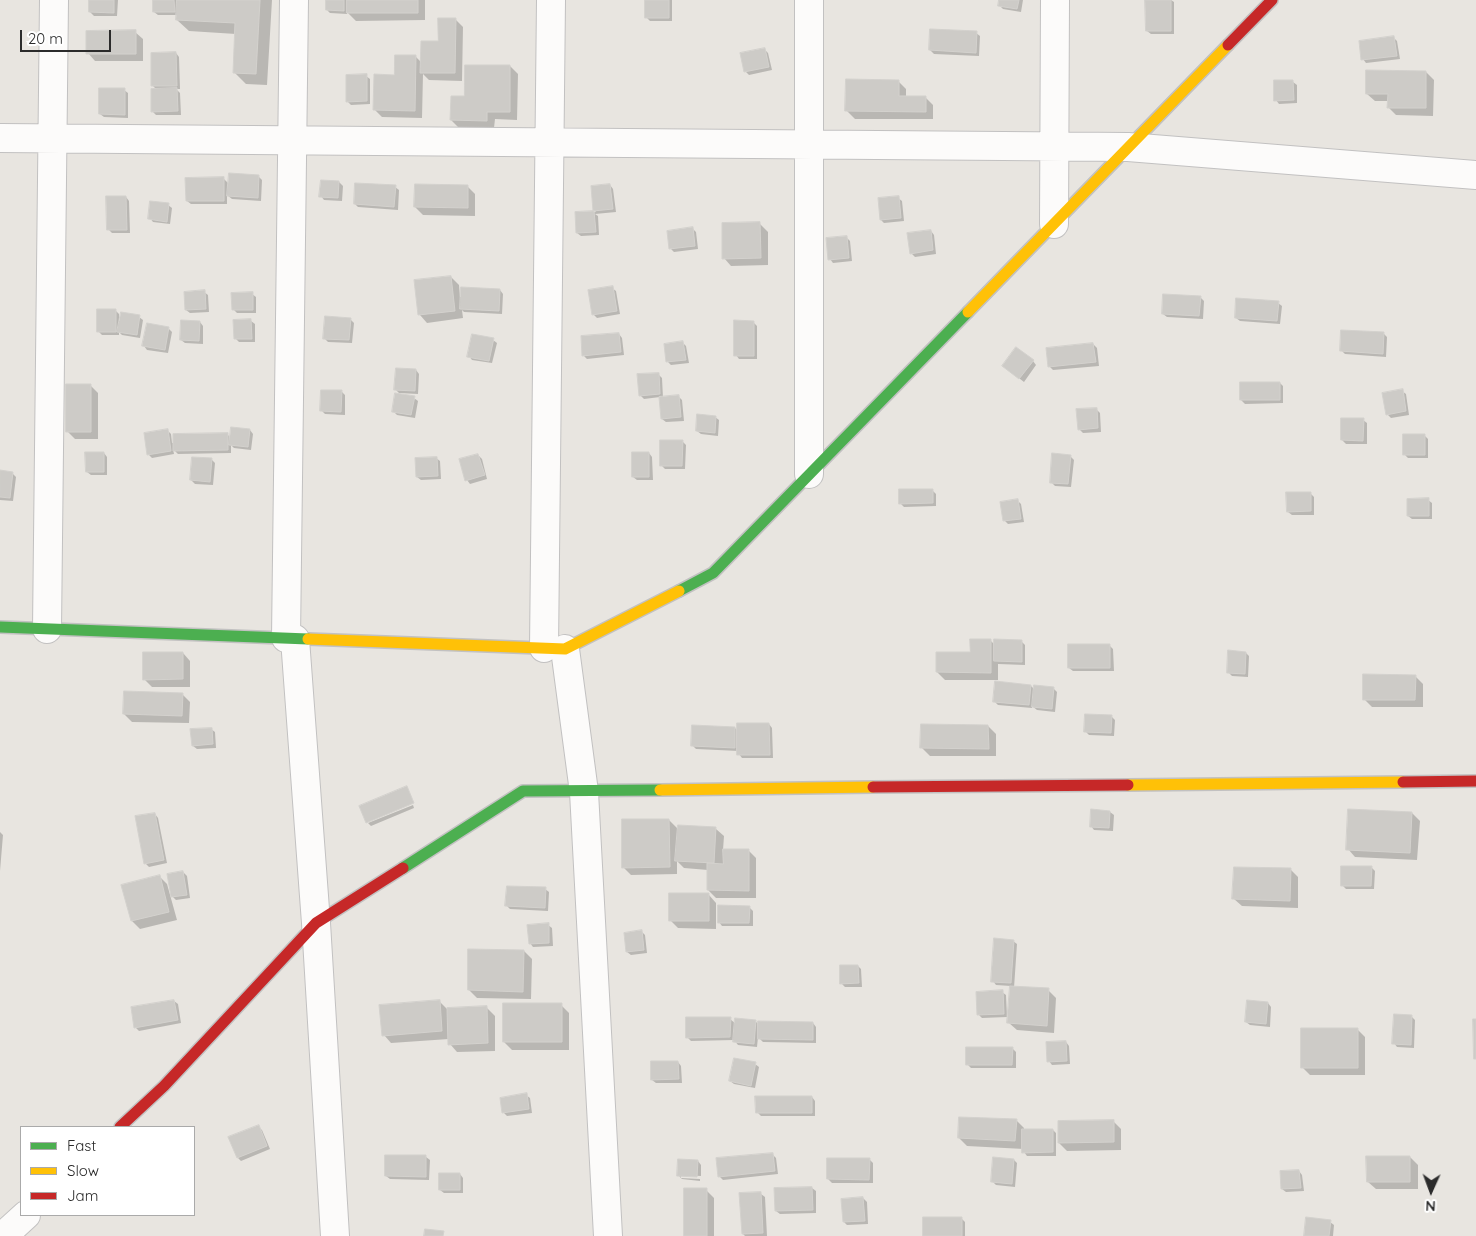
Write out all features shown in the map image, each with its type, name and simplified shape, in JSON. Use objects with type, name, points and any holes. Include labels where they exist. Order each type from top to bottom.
[{"type":"street","points":[[47,629],[54,0]]},
{"type":"street","points":[[294,0],[290,638],[316,923],[335,1236]]},
{"type":"street","points":[[550,0],[549,142],[554,649],[584,792],[608,1236]]},
{"type":"street","points":[[809,0],[809,474]]},
{"type":"street","points":[[1054,224],[1056,0]]},
{"type":"street","points":[[0,627],[554,649],[713,573],[1272,0]]},
{"type":"street","points":[[0,138],[1128,147],[1476,175]]},
{"type":"street","points":[[121,1126],[164,1086],[316,923],[523,791],[584,792],[1476,781]]},
{"type":"street","points":[[3,1236],[25,1216]]},
{"type":"building","points":[[89,0],[114,0],[114,13],[89,12]]},
{"type":"building","points":[[153,0],[174,0],[175,12],[153,12]]},
{"type":"building","points":[[177,0],[260,0],[256,74],[233,73],[235,23],[176,20]]},
{"type":"building","points":[[326,0],[344,0],[344,11],[326,10]]},
{"type":"building","points":[[347,0],[418,0],[418,13],[347,13]]},
{"type":"building","points":[[645,0],[669,0],[669,18],[645,18]]},
{"type":"building","points":[[999,0],[1019,0],[1017,9],[998,6]]},
{"type":"building","points":[[1145,0],[1171,0],[1171,31],[1146,31]]},
{"type":"building","points":[[438,18],[456,18],[455,73],[420,73],[421,41],[438,41]]},
{"type":"building","points":[[930,29],[977,31],[976,53],[929,50]]},
{"type":"building","points":[[136,30],[136,54],[86,54],[86,31]]},
{"type":"building","points":[[1394,36],[1397,56],[1361,60],[1359,41]]},
{"type":"building","points":[[765,48],[769,67],[744,72],[740,53]]},
{"type":"building","points":[[176,52],[177,86],[151,86],[151,53]]},
{"type":"building","points":[[395,55],[416,55],[415,111],[373,110],[374,74],[394,75]]},
{"type":"building","points":[[465,65],[510,65],[510,112],[487,112],[487,121],[450,120],[451,96],[464,96]]},
{"type":"building","points":[[1366,70],[1426,71],[1426,108],[1387,108],[1388,94],[1366,94]]},
{"type":"building","points":[[367,74],[367,101],[346,102],[346,75]]},
{"type":"building","points":[[846,79],[899,80],[899,96],[926,96],[926,112],[845,111]]},
{"type":"building","points":[[1274,80],[1293,80],[1294,100],[1274,101]]},
{"type":"building","points":[[99,88],[125,88],[125,115],[99,114]]},
{"type":"building","points":[[177,88],[178,111],[151,112],[151,89]]},
{"type":"building","points":[[229,173],[259,175],[258,198],[227,196]]},
{"type":"building","points":[[224,177],[224,201],[186,201],[185,178]]},
{"type":"building","points":[[321,180],[339,181],[338,198],[319,197]]},
{"type":"building","points":[[355,183],[396,185],[394,207],[354,204]]},
{"type":"building","points":[[415,184],[468,185],[468,208],[414,207]]},
{"type":"building","points":[[610,184],[613,209],[593,211],[591,186]]},
{"type":"building","points":[[106,196],[126,196],[127,230],[107,230]]},
{"type":"building","points":[[899,196],[901,218],[880,220],[878,198]]},
{"type":"building","points":[[150,201],[169,203],[167,222],[148,219]]},
{"type":"building","points":[[594,211],[596,232],[576,233],[575,212]]},
{"type":"building","points":[[760,222],[761,258],[722,259],[722,223]]},
{"type":"building","points":[[693,227],[695,246],[669,249],[667,231]]},
{"type":"building","points":[[931,230],[933,250],[910,254],[907,233]]},
{"type":"building","points":[[847,236],[849,258],[828,260],[826,238]]},
{"type":"building","points":[[451,276],[455,311],[418,315],[414,280]]},
{"type":"building","points":[[613,286],[617,311],[592,315],[588,290]]},
{"type":"building","points":[[461,287],[500,289],[499,311],[460,309]]},
{"type":"building","points":[[205,290],[206,309],[185,310],[184,292]]},
{"type":"building","points":[[253,292],[253,310],[232,310],[231,293]]},
{"type":"building","points":[[1163,294],[1201,296],[1199,316],[1162,314]]},
{"type":"building","points":[[1236,298],[1279,301],[1277,321],[1235,318]]},
{"type":"building","points":[[97,309],[116,309],[116,332],[97,332]]},
{"type":"building","points":[[121,312],[140,315],[137,335],[117,332]]},
{"type":"building","points":[[325,316],[351,318],[349,340],[323,339]]},
{"type":"building","points":[[251,319],[252,339],[234,339],[233,320]]},
{"type":"building","points":[[181,320],[200,321],[199,341],[180,340]]},
{"type":"building","points":[[734,320],[754,321],[754,356],[734,356]]},
{"type":"building","points":[[147,323],[169,327],[165,350],[142,346]]},
{"type":"building","points":[[1341,330],[1384,332],[1383,354],[1340,351]]},
{"type":"building","points":[[619,333],[621,352],[582,356],[581,336]]},
{"type":"building","points":[[472,334],[494,338],[489,361],[467,357]]},
{"type":"building","points":[[683,341],[686,360],[666,362],[664,344]]},
{"type":"building","points":[[1093,343],[1096,362],[1048,367],[1046,348]]},
{"type":"building","points":[[1016,347],[1034,360],[1019,379],[1002,366]]},
{"type":"building","points":[[396,368],[416,369],[415,391],[394,390]]},
{"type":"building","points":[[659,373],[660,394],[639,396],[637,374]]},
{"type":"building","points":[[1240,382],[1280,382],[1280,400],[1240,400]]},
{"type":"building","points":[[66,384],[91,384],[91,432],[66,432]]},
{"type":"building","points":[[1403,389],[1406,411],[1386,415],[1382,393]]},
{"type":"building","points":[[321,390],[342,390],[341,412],[320,411]]},
{"type":"building","points":[[395,393],[415,396],[411,415],[392,412]]},
{"type":"building","points":[[679,395],[681,417],[661,419],[659,397]]},
{"type":"building","points":[[1097,408],[1098,428],[1078,430],[1076,409]]},
{"type":"building","points":[[697,414],[716,416],[715,433],[696,431]]},
{"type":"building","points":[[1341,418],[1364,418],[1363,441],[1341,440]]},
{"type":"building","points":[[231,427],[250,429],[248,447],[229,445]]},
{"type":"building","points":[[168,429],[171,451],[147,455],[144,433]]},
{"type":"building","points":[[228,433],[228,450],[173,451],[173,434]]},
{"type":"building","points":[[1403,434],[1425,434],[1425,455],[1403,455]]},
{"type":"building","points":[[660,440],[683,440],[682,466],[660,466]]},
{"type":"building","points":[[85,452],[104,452],[104,472],[86,472]]},
{"type":"building","points":[[632,452],[649,452],[649,477],[632,477]]},
{"type":"building","points":[[1052,453],[1071,455],[1068,484],[1050,483]]},
{"type":"building","points":[[478,454],[485,475],[465,481],[459,459]]},
{"type":"building","points":[[192,457],[212,458],[210,482],[190,480]]},
{"type":"building","points":[[437,457],[438,476],[416,477],[415,458]]},
{"type":"building","points":[[0,470],[13,472],[10,498],[0,497]]},
{"type":"building","points":[[899,489],[933,489],[933,503],[899,504]]},
{"type":"building","points":[[1286,492],[1311,492],[1311,511],[1287,512]]},
{"type":"building","points":[[1429,498],[1429,516],[1407,516],[1407,499]]},
{"type":"building","points":[[1018,499],[1021,519],[1003,521],[1000,502]]},
{"type":"building","points":[[970,639],[991,639],[991,673],[936,672],[936,652],[970,652]]},
{"type":"building","points":[[994,639],[1022,640],[1022,662],[994,661]]},
{"type":"building","points":[[1068,644],[1110,644],[1110,668],[1068,668]]},
{"type":"building","points":[[1228,650],[1246,652],[1245,674],[1227,673]]},
{"type":"building","points":[[143,652],[183,652],[183,679],[143,680]]},
{"type":"building","points":[[1363,674],[1416,675],[1415,700],[1363,700]]},
{"type":"building","points":[[995,681],[1031,685],[1029,705],[993,702]]},
{"type":"building","points":[[1034,685],[1054,687],[1052,709],[1032,707]]},
{"type":"building","points":[[124,691],[183,693],[182,716],[123,714]]},
{"type":"building","points":[[1085,714],[1112,715],[1111,733],[1084,732]]},
{"type":"building","points":[[737,723],[769,723],[770,755],[737,755]]},
{"type":"building","points":[[921,724],[988,725],[989,749],[920,748]]},
{"type":"building","points":[[692,725],[735,727],[735,748],[691,746]]},
{"type":"building","points":[[212,728],[213,744],[192,746],[190,729]]},
{"type":"building","points":[[407,786],[414,803],[366,823],[359,806]]},
{"type":"building","points":[[1091,809],[1110,811],[1109,828],[1090,827]]},
{"type":"building","points":[[1348,809],[1412,812],[1410,853],[1346,850]]},
{"type":"building","points":[[155,813],[164,860],[144,864],[135,816]]},
{"type":"building","points":[[622,819],[669,819],[670,867],[622,868]]},
{"type":"building","points":[[678,825],[716,827],[714,863],[675,861]]},
{"type":"building","points":[[723,849],[749,849],[749,891],[707,890],[707,863],[723,864]]},
{"type":"building","points":[[1341,866],[1372,866],[1371,886],[1341,886]]},
{"type":"building","points":[[1234,867],[1291,868],[1290,901],[1232,899]]},
{"type":"building","points":[[183,871],[187,895],[171,897],[167,874]]},
{"type":"building","points":[[160,875],[169,912],[131,921],[121,885]]},
{"type":"building","points":[[507,886],[546,887],[545,908],[505,906]]},
{"type":"building","points":[[669,893],[709,893],[709,921],[669,921]]},
{"type":"building","points":[[718,905],[750,906],[749,923],[718,923]]},
{"type":"building","points":[[549,923],[549,943],[529,944],[527,925]]},
{"type":"building","points":[[642,930],[644,950],[626,952],[624,933]]},
{"type":"building","points":[[994,938],[1014,940],[1011,983],[991,982]]},
{"type":"building","points":[[468,949],[524,950],[523,992],[468,990]]},
{"type":"building","points":[[840,965],[858,965],[859,983],[840,984]]},
{"type":"building","points":[[1010,986],[1049,988],[1047,1026],[1007,1023]]},
{"type":"building","points":[[1003,990],[1004,1014],[977,1015],[976,992]]},
{"type":"building","points":[[174,1000],[178,1020],[134,1028],[131,1007]]},
{"type":"building","points":[[440,1000],[442,1031],[382,1036],[379,1005]]},
{"type":"building","points":[[1247,1000],[1268,1002],[1266,1024],[1245,1022]]},
{"type":"building","points":[[503,1003],[562,1003],[562,1042],[503,1042]]},
{"type":"building","points":[[487,1006],[488,1043],[448,1045],[447,1008]]},
{"type":"building","points":[[1394,1014],[1412,1015],[1411,1045],[1392,1044]]},
{"type":"building","points":[[686,1017],[731,1017],[730,1037],[686,1038]]},
{"type":"building","points":[[735,1018],[756,1020],[754,1044],[733,1042]]},
{"type":"building","points":[[1473,1019],[1476,1019],[1476,1059],[1474,1059]]},
{"type":"building","points":[[758,1021],[813,1022],[813,1040],[758,1039]]},
{"type":"building","points":[[1301,1028],[1358,1028],[1358,1068],[1301,1068]]},
{"type":"building","points":[[1066,1041],[1067,1061],[1047,1062],[1046,1042]]},
{"type":"building","points":[[966,1047],[1013,1047],[1012,1065],[966,1065]]},
{"type":"building","points":[[734,1058],[756,1062],[751,1086],[729,1081]]},
{"type":"building","points":[[651,1061],[678,1061],[679,1079],[651,1080]]},
{"type":"building","points":[[527,1093],[529,1109],[502,1113],[500,1098]]},
{"type":"building","points":[[755,1096],[812,1096],[812,1113],[756,1113]]},
{"type":"building","points":[[959,1117],[1017,1119],[1015,1141],[958,1138]]},
{"type":"building","points":[[1114,1120],[1114,1142],[1058,1143],[1058,1121]]},
{"type":"building","points":[[259,1125],[267,1146],[237,1158],[228,1137]]},
{"type":"building","points":[[1022,1129],[1053,1129],[1053,1152],[1022,1153]]},
{"type":"building","points":[[773,1153],[775,1171],[718,1177],[716,1158]]},
{"type":"building","points":[[385,1155],[426,1155],[426,1177],[385,1176]]},
{"type":"building","points":[[1366,1156],[1410,1156],[1410,1182],[1367,1182]]},
{"type":"building","points":[[993,1157],[1014,1159],[1012,1184],[991,1182]]},
{"type":"building","points":[[827,1158],[870,1158],[869,1180],[827,1179]]},
{"type":"building","points":[[678,1159],[698,1160],[697,1177],[677,1176]]},
{"type":"building","points":[[1299,1170],[1301,1188],[1281,1189],[1280,1171]]},
{"type":"building","points":[[439,1173],[460,1173],[460,1190],[439,1190]]},
{"type":"building","points":[[812,1187],[813,1210],[775,1211],[774,1188]]},
{"type":"building","points":[[684,1188],[707,1188],[707,1236],[684,1236]]},
{"type":"building","points":[[761,1192],[763,1233],[742,1234],[739,1193]]},
{"type":"building","points":[[863,1197],[865,1221],[843,1222],[841,1199]]},
{"type":"building","points":[[923,1217],[962,1217],[962,1236],[923,1236]]},
{"type":"building","points":[[1306,1217],[1331,1220],[1329,1236],[1304,1236]]},
{"type":"building","points":[[425,1229],[444,1231],[443,1236],[424,1236]]},
{"type":"traffic: fast","points":[[679,591],[713,573],[968,312]]},
{"type":"traffic: fast","points":[[0,627],[308,639]]},
{"type":"traffic: fast","points":[[403,868],[523,791],[660,790]]},
{"type":"traffic: slow","points":[[968,312],[1228,45]]},
{"type":"traffic: slow","points":[[308,639],[565,649],[679,591]]},
{"type":"traffic: slow","points":[[1128,785],[1403,782]]},
{"type":"traffic: slow","points":[[660,790],[873,787]]},
{"type":"traffic: jam","points":[[1228,45],[1272,0]]},
{"type":"traffic: jam","points":[[1403,782],[1476,781]]},
{"type":"traffic: jam","points":[[873,787],[1128,785]]},
{"type":"traffic: jam","points":[[121,1126],[164,1086],[316,923],[403,868]]}]
